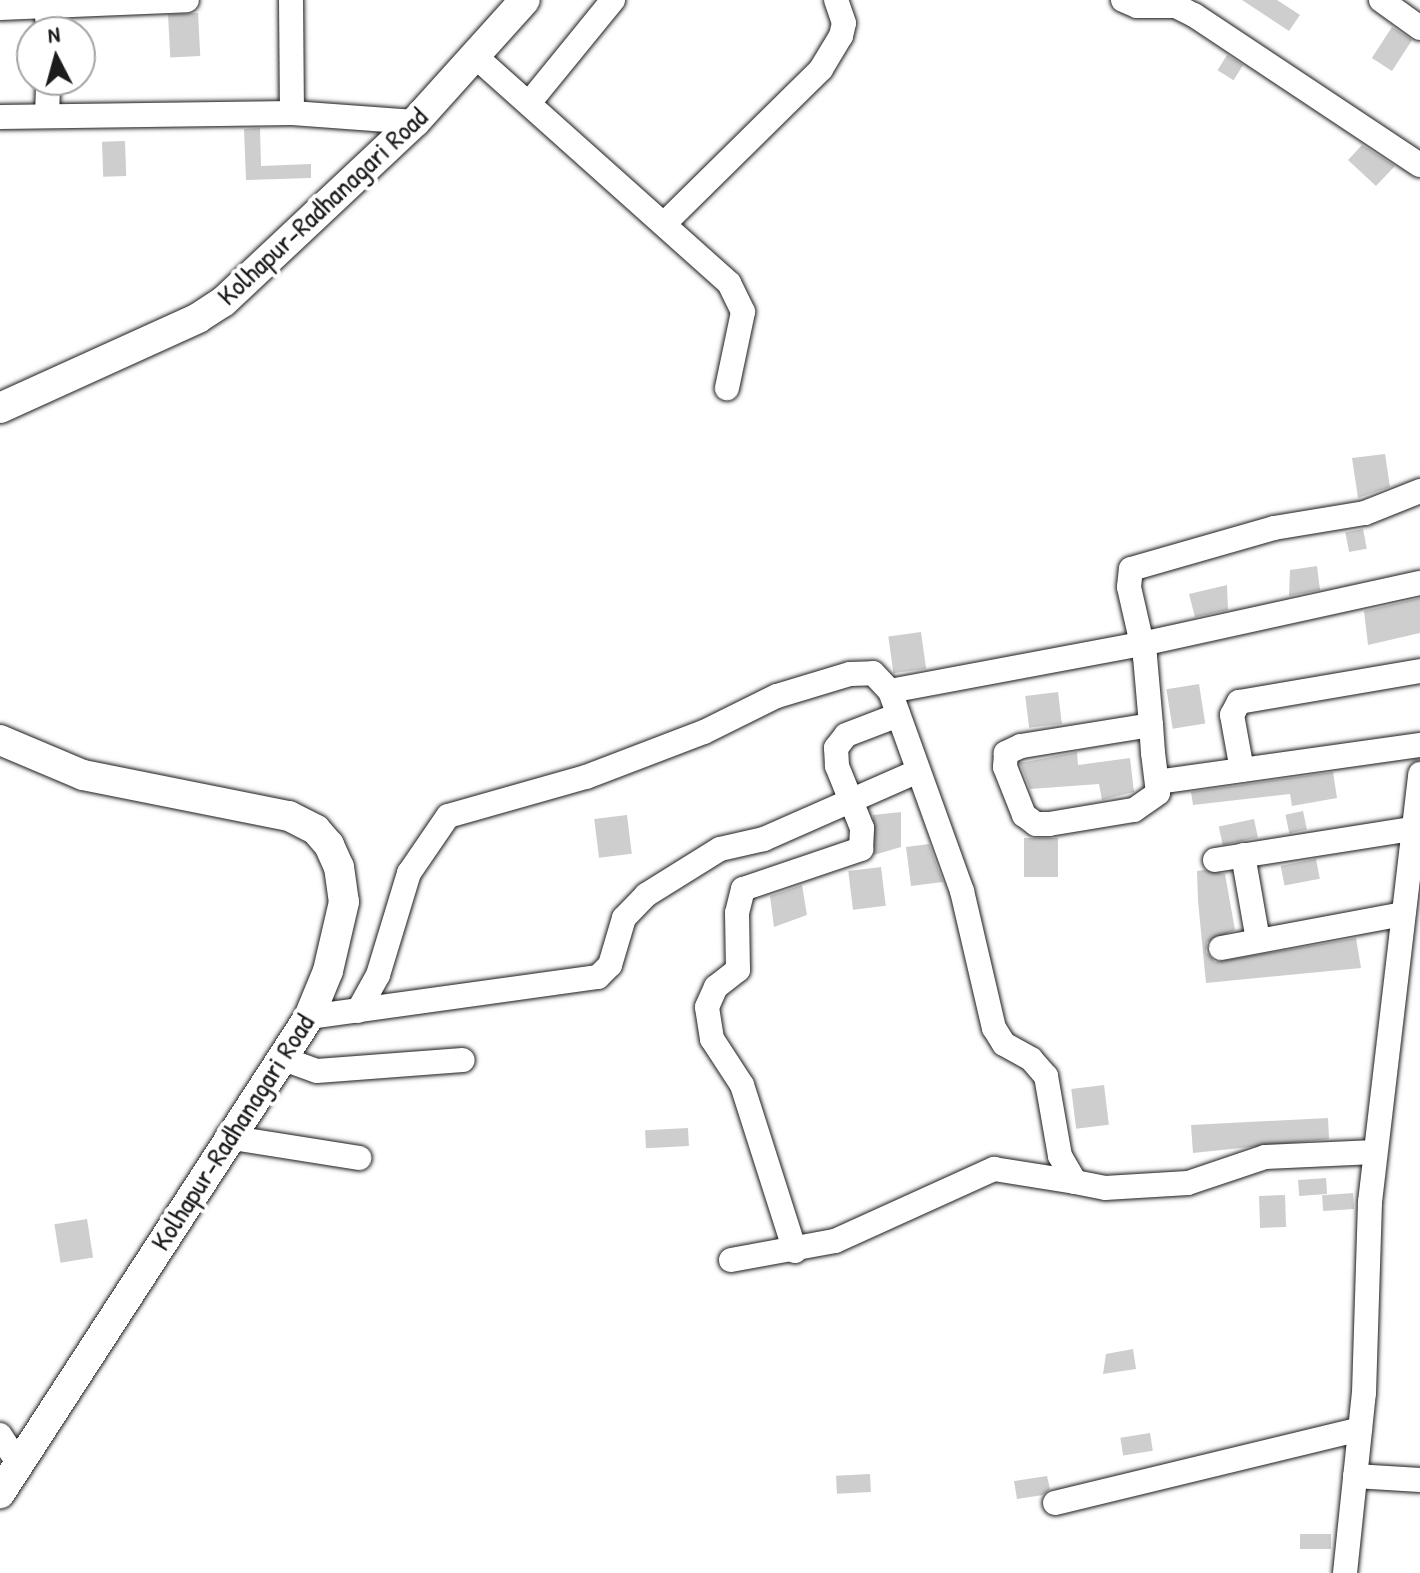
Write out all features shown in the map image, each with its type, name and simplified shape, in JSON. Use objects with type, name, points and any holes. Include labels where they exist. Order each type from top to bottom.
[{"type":"main road","name":"Kolhapur-Radhanagari Road","points":[[0,408],[198,318],[223,302],[415,122],[525,0]]},
{"type":"main road","name":"Kolhapur-Radhanagari Road","points":[[0,740],[83,775],[289,816],[316,830],[339,867],[344,902],[328,971],[309,1017],[227,1137],[8,1474]]},
{"type":"street","points":[[0,8],[47,3],[187,0]]},
{"type":"street","points":[[291,0],[292,113]]},
{"type":"street","points":[[529,103],[613,0]]},
{"type":"street","points":[[666,222],[821,69],[841,36],[844,23],[836,0]]},
{"type":"street","points":[[1123,0],[1137,6],[1176,6],[1194,15],[1420,165]]},
{"type":"street","points":[[1381,0],[1420,28]]},
{"type":"street","points":[[475,56],[715,267],[740,301],[743,325],[727,388]]},
{"type":"street","points":[[47,116],[48,96]]},
{"type":"street","points":[[0,117],[292,113],[415,122]]},
{"type":"street","points":[[1151,725],[1021,746],[1004,759],[1024,815],[1036,824],[1134,810],[1153,801],[1157,782],[1151,725],[1142,644],[1129,587],[1131,569],[1259,532],[1365,513],[1420,491]]},
{"type":"street","points":[[890,691],[1142,644],[1420,583]]},
{"type":"street","points":[[1242,770],[1232,715],[1239,702],[1420,671]]},
{"type":"street","points":[[358,1011],[378,975],[409,873],[448,816],[586,777],[704,732],[755,704],[850,674],[873,673],[890,691],[962,891],[994,1028],[1004,1044],[1031,1059],[1046,1076],[1060,1156],[1075,1182]]},
{"type":"street","points":[[795,1251],[742,1085],[712,1039],[707,1007],[716,987],[738,970],[737,913],[743,889],[861,849],[862,828],[837,766],[839,741],[898,715]]},
{"type":"street","points":[[1157,782],[1420,745]]},
{"type":"street","points":[[309,1017],[598,977],[610,965],[624,918],[646,895],[720,849],[764,839],[918,771]]},
{"type":"street","points":[[1345,1573],[1360,1429],[1375,1152],[1411,829],[1420,774]]},
{"type":"street","points":[[1215,860],[1411,829]]},
{"type":"street","points":[[1243,855],[1258,940]]},
{"type":"street","points":[[1221,948],[1402,914]]},
{"type":"street","points":[[281,1058],[317,1071],[463,1060]]},
{"type":"street","points":[[227,1137],[359,1158]]},
{"type":"street","points":[[731,1260],[795,1251],[861,1231],[994,1169],[1105,1188],[1188,1183],[1265,1157],[1375,1152]]},
{"type":"street","points":[[1055,1503],[1360,1429]]},
{"type":"street","points":[[0,1435],[8,1474]]},
{"type":"street","points":[[1355,1476],[1420,1480]]},
{"type":"building","points":[[1242,0],[1277,0],[1300,15],[1289,31]]},
{"type":"building","points":[[198,13],[200,56],[170,58],[168,15]]},
{"type":"building","points":[[1392,27],[1412,40],[1392,71],[1372,58]]},
{"type":"building","points":[[1227,55],[1243,65],[1234,80],[1217,70]]},
{"type":"building","points":[[260,128],[261,166],[311,164],[311,178],[246,180],[244,129]]},
{"type":"building","points":[[125,141],[126,176],[103,177],[102,142]]},
{"type":"building","points":[[1362,145],[1395,166],[1376,186],[1348,160]]},
{"type":"building","points":[[1385,454],[1390,487],[1358,498],[1352,458]]},
{"type":"building","points":[[1363,529],[1367,549],[1349,552],[1345,532]]},
{"type":"building","points":[[1317,566],[1320,590],[1289,596],[1290,570]]},
{"type":"building","points":[[1227,585],[1228,610],[1195,617],[1189,594]]},
{"type":"building","points":[[1420,598],[1420,633],[1368,645],[1364,611]]},
{"type":"building","points":[[921,632],[926,669],[893,673],[888,637]]},
{"type":"building","points":[[1199,684],[1205,724],[1173,729],[1166,689]]},
{"type":"building","points":[[1058,692],[1062,724],[1029,728],[1025,696]]},
{"type":"building","points":[[1077,752],[1078,765],[1130,758],[1134,792],[1102,800],[1099,784],[1030,789],[1020,763]]},
{"type":"building","points":[[1333,772],[1337,798],[1292,806],[1290,794],[1193,805],[1191,792]]},
{"type":"building","points":[[1303,811],[1307,830],[1289,833],[1285,815]]},
{"type":"building","points":[[901,812],[901,847],[874,855],[873,815]]},
{"type":"building","points":[[627,815],[632,854],[599,858],[594,819]]},
{"type":"building","points":[[1254,819],[1258,838],[1223,845],[1219,826]]},
{"type":"building","points":[[1024,838],[1058,838],[1058,877],[1024,877]]},
{"type":"building","points":[[929,844],[943,882],[911,886],[906,847]]},
{"type":"building","points":[[1316,859],[1320,879],[1284,886],[1281,866]]},
{"type":"building","points":[[881,867],[886,906],[853,910],[848,871]]},
{"type":"building","points":[[1197,871],[1225,874],[1235,930],[1207,942],[1206,952],[1215,962],[1356,938],[1361,968],[1206,983]]},
{"type":"building","points":[[802,885],[807,915],[774,927],[770,896]]},
{"type":"building","points":[[1104,1085],[1109,1125],[1076,1129],[1071,1089]]},
{"type":"building","points":[[1328,1118],[1329,1139],[1193,1153],[1191,1125]]},
{"type":"building","points":[[688,1128],[689,1146],[646,1148],[645,1130]]},
{"type":"building","points":[[1326,1178],[1327,1194],[1299,1196],[1298,1180]]},
{"type":"building","points":[[1353,1193],[1354,1209],[1323,1211],[1322,1195]]},
{"type":"building","points":[[1285,1195],[1286,1227],[1260,1228],[1259,1196]]},
{"type":"building","points":[[87,1219],[93,1258],[61,1263],[54,1224]]},
{"type":"building","points":[[1133,1349],[1136,1369],[1103,1374],[1106,1354]]},
{"type":"building","points":[[1150,1433],[1153,1451],[1123,1455],[1120,1438]]},
{"type":"building","points":[[870,1474],[871,1492],[837,1494],[836,1476]]},
{"type":"building","points":[[1047,1476],[1050,1489],[1043,1495],[1017,1499],[1014,1481]]},
{"type":"building","points":[[1300,1534],[1331,1534],[1331,1549],[1300,1549]]}]
